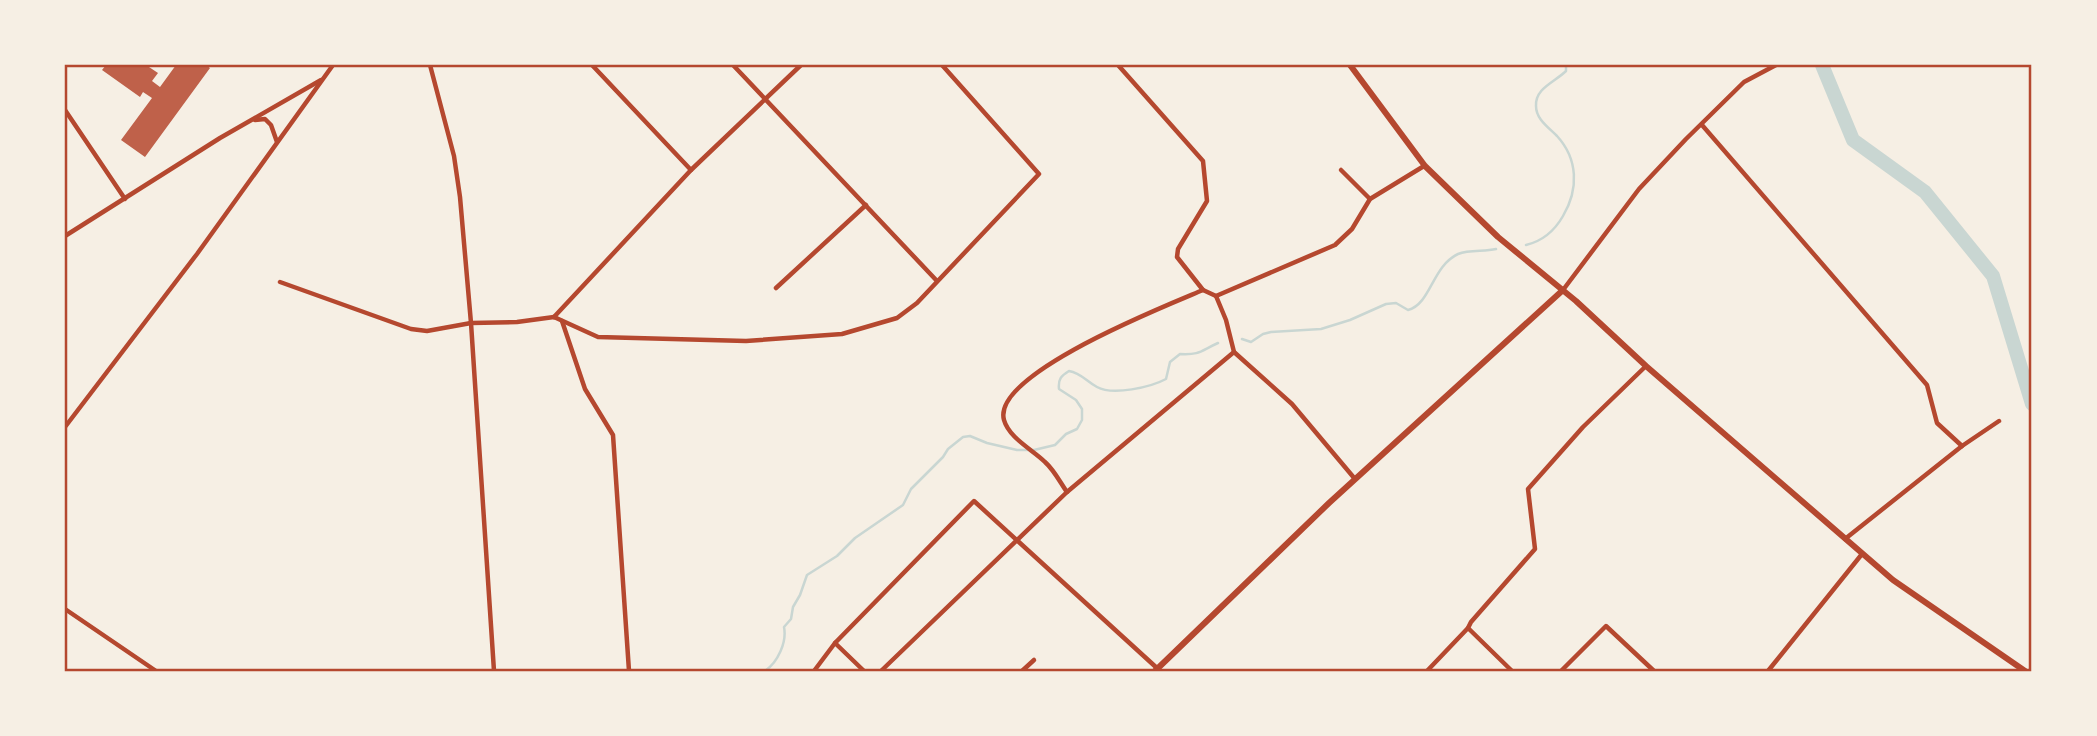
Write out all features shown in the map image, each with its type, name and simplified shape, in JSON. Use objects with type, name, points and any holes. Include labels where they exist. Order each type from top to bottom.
[{"type":"street","points":[[65,427],[197,254],[333,65]]},
{"type":"street","points":[[430,65],[454,156],[460,197],[494,671]]},
{"type":"street","points":[[592,65],[691,170]]},
{"type":"street","points":[[733,65],[937,281]]},
{"type":"street","points":[[554,317],[691,170],[801,65]]},
{"type":"street","points":[[280,282],[411,329],[427,331],[471,323],[554,317],[598,337],[746,341],[842,334],[897,318],[917,303],[1039,174],[942,65]]},
{"type":"street","points":[[1118,65],[1203,161],[1207,201],[1178,249],[1177,257],[1203,290],[1216,296],[1226,320],[1234,352],[1292,404],[1355,479]]},
{"type":"street","points":[[1350,65],[1424,166],[1460,203],[1563,290],[1844,540],[1893,580],[2025,671]]},
{"type":"street","points":[[814,671],[835,643],[974,501],[1156,670],[1355,479],[1563,290],[1639,189],[1744,82],[1776,65]]},
{"type":"street","points":[[65,236],[323,79]]},
{"type":"street","points":[[65,110],[125,199]]},
{"type":"street","points":[[250,121],[265,119],[271,125],[277,143]]},
{"type":"street","points":[[1702,125],[1927,385],[1937,423],[1962,446]]},
{"type":"street","points":[[1216,296],[1335,245],[1352,229],[1370,200],[1424,166]]},
{"type":"street","points":[[1341,170],[1370,200]]},
{"type":"street","points":[[776,288],[866,205]]},
{"type":"street","points":[[1067,492],[1046,462],[1023,444],[1004,421],[1003,408],[1009,396],[1038,372],[1111,330],[1203,290]]},
{"type":"street","points":[[562,321],[585,389],[613,435],[629,671]]},
{"type":"street","points":[[881,671],[1067,492],[1234,352]]},
{"type":"street","points":[[1427,671],[1468,628],[1535,549],[1528,489],[1583,427],[1646,366]]},
{"type":"street","points":[[1844,540],[1962,446],[1999,421]]},
{"type":"street","points":[[1771,670],[1862,554]]},
{"type":"street","points":[[65,609],[156,671]]},
{"type":"street","points":[[1561,671],[1606,626],[1654,671]]},
{"type":"street","points":[[1468,628],[1513,671]]},
{"type":"street","points":[[835,643],[863,671]]},
{"type":"street","points":[[1022,671],[1034,660]]},
{"type":"building","points":[[106,65],[146,65],[158,73],[152,81],[160,87],[176,65],[206,65],[210,68],[145,157],[121,140],[152,98],[143,92],[140,97],[102,70]]},
{"type":"waterway","points":[[1526,245],[1543,238],[1556,226],[1572,195],[1574,174],[1569,154],[1557,136],[1540,119],[1536,106],[1539,94],[1566,71],[1566,65]]},
{"type":"waterway","points":[[1822,65],[1853,140],[1925,192],[1993,276],[2032,404]]},
{"type":"waterway","points":[[1242,339],[1251,342],[1271,332],[1321,329],[1386,304],[1396,303],[1408,310],[1422,300],[1449,260],[1463,252],[1496,249]]},
{"type":"waterway","points":[[765,671],[780,651],[784,627],[791,619],[793,607],[807,575],[837,556],[855,538],[903,505],[911,489],[948,449],[963,437],[970,436],[1017,450],[1034,450],[1055,445],[1066,434],[1077,429],[1082,420],[1082,409],[1076,400],[1059,389],[1061,378],[1069,371],[1104,390],[1132,389],[1166,379],[1170,362],[1180,354],[1197,353],[1218,343]]}]
